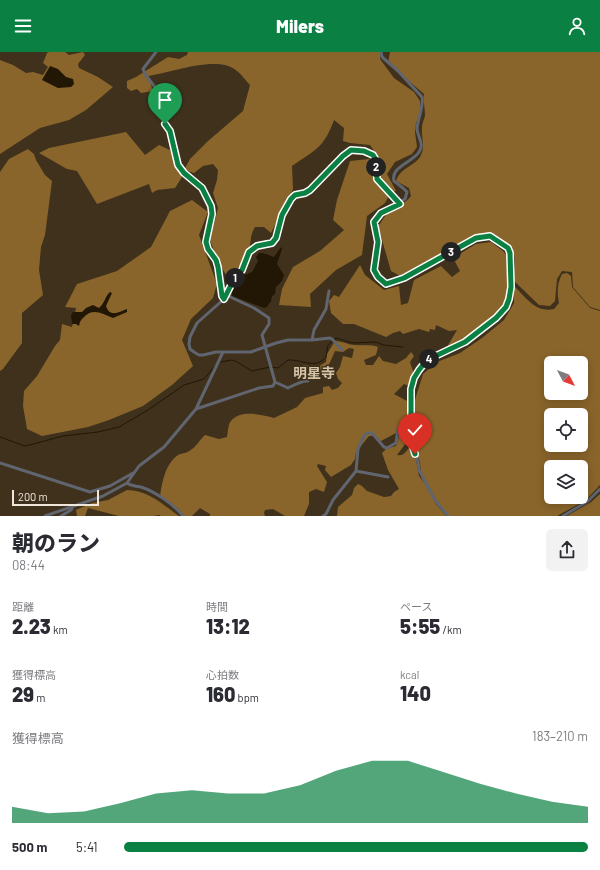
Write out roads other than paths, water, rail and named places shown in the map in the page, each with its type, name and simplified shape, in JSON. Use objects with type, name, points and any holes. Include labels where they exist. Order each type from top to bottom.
[{"type":"street","points":[[156,52],[143,69],[157,90],[160,111],[163,120],[170,131],[178,165],[184,173],[202,188],[211,206],[212,214],[206,242],[208,249],[216,260],[222,296],[254,308],[269,318],[269,324],[262,335],[275,382],[288,388],[299,384],[304,380],[308,381]]},
{"type":"street","points":[[381,52],[382,57],[398,71],[422,99],[417,127],[421,145],[420,151],[393,175],[394,181],[407,192],[405,199],[400,204],[381,213],[374,222],[378,242],[374,270],[378,277],[386,284],[389,284],[409,276],[476,238],[490,236],[508,248],[510,253],[511,287],[507,305],[496,318],[465,342],[427,360],[419,370],[411,389],[412,444],[420,474],[435,500],[448,516]]},
{"type":"street","points":[[342,350],[330,338],[288,340],[251,352],[223,352],[203,355],[198,355],[190,349],[189,344],[190,337],[197,323],[225,297],[234,279],[242,270],[249,252],[257,246],[272,243],[276,238],[282,215],[291,199],[295,195],[305,193],[310,190],[348,151],[357,150],[369,152],[373,155],[376,160],[377,179],[400,204]]},
{"type":"street","points":[[312,340],[315,327],[324,315],[329,291]]},
{"type":"street","points":[[45,516],[103,496],[127,483],[145,461],[164,447],[196,409],[223,352]]},
{"type":"street","points":[[196,409],[259,388],[271,387],[275,382]]},
{"type":"street","points":[[323,516],[329,509],[333,500],[356,471],[358,449],[366,434],[372,434],[384,447],[388,448],[396,443],[400,426],[402,424],[411,423]]},
{"type":"street","points":[[0,463],[90,492],[110,486],[135,472]]},
{"type":"street","points":[[356,471],[388,477]]},
{"type":"street","points":[[127,483],[154,494],[178,510],[183,516]]},
{"type":"street","points":[[563,516],[588,501],[600,489]]},
{"type":"street","points":[[61,516],[71,510],[73,506]]},
{"type":"waterway","points":[[220,362],[232,360],[252,371],[270,367],[278,368],[288,360],[317,363],[326,357],[328,345],[336,338],[352,343],[376,342],[383,345],[403,347]]},
{"type":"waterway","points":[[0,437],[26,446],[63,436],[98,432],[119,427],[148,410],[184,385],[204,379],[216,365]]},
{"type":"district","name":"明星寺","points":[[314,373]]}]
